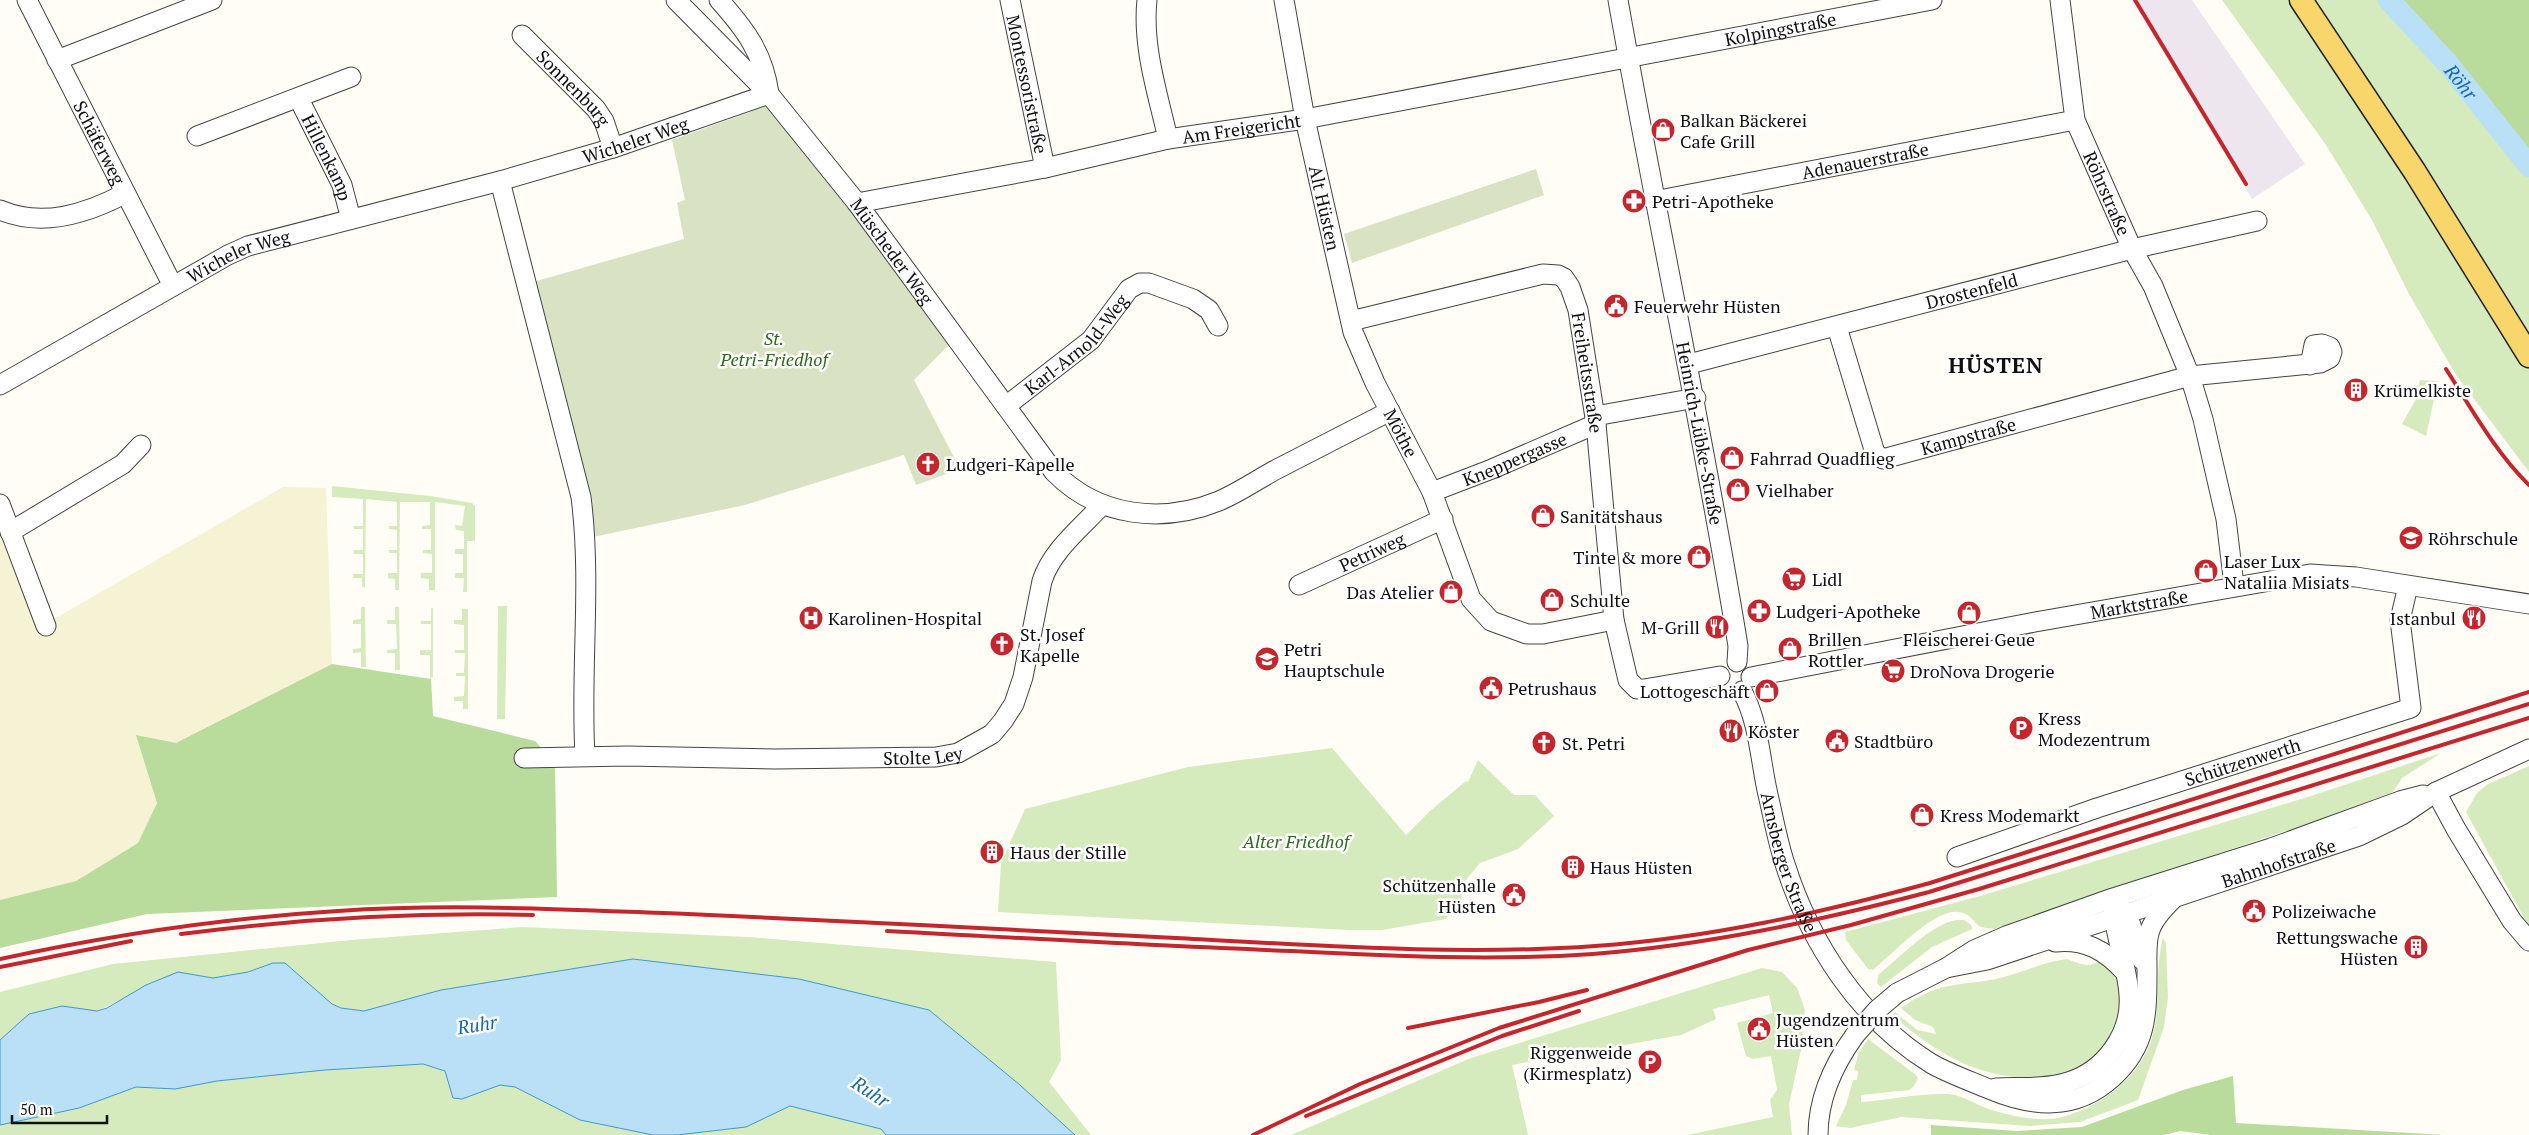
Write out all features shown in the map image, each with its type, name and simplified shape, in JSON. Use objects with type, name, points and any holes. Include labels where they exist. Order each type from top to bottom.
[{"type":"main road","points":[[2306,7],[2499,305],[2529,356]]},
{"type":"street","name":"Schäferweg","points":[[27,0],[124,194],[173,286]]},
{"type":"street","points":[[57,60],[212,0]]},
{"type":"street","name":"Müscheder Weg","points":[[676,0],[769,94],[856,204],[1062,479],[1078,494],[1102,505]]},
{"type":"street","points":[[719,0],[740,23],[756,46],[765,70],[769,94]]},
{"type":"street","name":"Montessoristraße","points":[[1010,0],[1046,168]]},
{"type":"street","points":[[1147,0],[1145,18],[1152,67],[1168,139]]},
{"type":"street","name":"Alt Hüsten","points":[[1284,0],[1305,119],[1350,321],[1368,369],[1390,411]]},
{"type":"street","name":"Heinrich-Lübke-Straße","points":[[1618,0],[1654,201],[1696,398],[1738,646],[1737,662]]},
{"type":"street","name":"Kolpingstraße","points":[[1628,57],[1932,0]]},
{"type":"street","name":"Röhrstraße","points":[[2060,0],[2075,120],[2132,248],[2153,286],[2190,376],[2203,419],[2226,519],[2234,586]]},
{"type":"street","name":"Sonnenburg","points":[[522,35],[596,109],[604,121],[613,148]]},
{"type":"street","name":"Am Freigericht","points":[[856,204],[1046,168],[1168,139],[1305,119],[1628,57]]},
{"type":"street","name":"Hillenkamp","points":[[197,136],[299,99],[352,77]]},
{"type":"street","name":"Wicheler Weg","points":[[0,385],[228,255],[248,246],[500,181],[613,148],[769,94]]},
{"type":"street","name":"Hillenkamp","points":[[299,99],[342,186],[351,219]]},
{"type":"street","name":"Adenauerstraße","points":[[1654,201],[2075,120]]},
{"type":"street","points":[[500,181],[579,487],[583,510],[586,542],[583,716],[585,756]]},
{"type":"street","points":[[0,210],[38,218],[66,217],[97,208],[124,194]]},
{"type":"street","name":"Drostenfeld","points":[[1688,364],[1837,327],[2132,248],[2257,221]]},
{"type":"street","name":"Freiheitsstraße","points":[[1350,321],[1543,274],[1558,275],[1567,281],[1574,296],[1585,347],[1595,420],[1614,620],[1625,672],[1632,685],[1644,689],[1720,676]]},
{"type":"street","name":"Karl-Arnold-Weg","points":[[1006,406],[1091,340],[1129,290],[1136,284],[1149,282],[1200,303],[1209,310],[1218,326]]},
{"type":"street","name":"Kampstraße","points":[[1837,327],[1875,453],[1883,459],[2190,376]]},
{"type":"street","points":[[2190,376],[2310,364]]},
{"type":"street","name":"Kneppergasse","points":[[1432,492],[1492,469],[1595,420],[1696,398]]},
{"type":"street","name":"Möthe","points":[[1102,505],[1132,511],[1164,513],[1200,508],[1236,493],[1390,411],[1432,492],[1469,595],[1476,606],[1491,621],[1535,635],[1614,620]]},
{"type":"street","points":[[10,532],[123,464],[141,445]]},
{"type":"street","points":[[0,504],[46,626]]},
{"type":"street","name":"Stolte Ley","points":[[524,758],[585,756],[775,759],[943,756],[966,750],[992,734],[1009,712],[1023,676],[1042,581],[1047,566],[1055,554],[1102,505]]},
{"type":"street","name":"Petriweg","points":[[1300,585],[1443,519]]},
{"type":"street","name":"Marktstraße","points":[[1746,684],[2234,586],[2310,574],[2356,577],[2529,604]]},
{"type":"street","name":"Schützenwerth","points":[[1957,857],[2097,808],[2410,708],[2400,620],[2408,586]]},
{"type":"street","points":[[1737,662],[1746,667],[1746,684],[1729,691],[1722,685],[1720,676],[1724,667],[1737,662]]},
{"type":"street","name":"Arnsberger Straße","points":[[1746,684],[1767,791],[1785,863],[1819,946],[1855,994],[1908,1048],[1944,1070],[2021,1101],[2048,1104],[2078,1098],[2105,1084],[2128,1061],[2140,1038],[2147,1012],[2149,932],[2159,914],[2175,897]]},
{"type":"street","name":"Bahnhofstraße","points":[[2119,915],[2359,836],[2402,815],[2436,792],[2529,749]]},
{"type":"street","points":[[2436,792],[2456,829],[2512,921],[2529,941]]},
{"type":"street","name":"Bahnhofstraße","points":[[2113,898],[2271,848],[2400,801],[2436,792]]},
{"type":"street","points":[[1818,1135],[1822,1102],[1838,1060],[1854,1035],[1872,1014],[1897,994],[1984,945],[2113,898],[2119,915],[2132,925],[2147,976]]},
{"type":"street","points":[[1946,968],[1973,964],[2041,943],[2119,915]]},
{"type":"street","name":"Arnsberger Straße","points":[[1987,1088],[2060,1084],[2079,1078],[2097,1067],[2117,1045],[2125,1026],[2129,995],[2119,915]]},
{"type":"street","points":[[2041,943],[2074,942],[2091,946],[2109,956],[2126,973]]},
{"type":"shaded area","points":[[2132,0],[2192,0],[2305,164],[2252,199]]},
{"type":"shaded area","points":[[283,487],[326,488],[332,664],[176,744],[137,735],[157,803],[138,843],[76,881],[0,900],[0,515],[47,623]]},
{"type":"green space","points":[[2222,0],[2395,0],[2450,60],[2529,161],[2529,472],[2456,375],[2409,294],[2372,220],[2326,145]]},
{"type":"green space","points":[[2395,0],[2529,0],[2529,161],[2450,60]]},
{"type":"green space","name":"St. Petri-Friedhof","points":[[763,103],[838,194],[949,345],[914,380],[960,469],[916,485],[904,455],[745,505],[593,537],[533,282],[684,239],[677,203],[685,200],[672,140],[750,112]]},
{"type":"green space","points":[[1536,169],[1544,195],[1352,263],[1344,234]]},
{"type":"green space","points":[[2420,380],[2438,381],[2426,436],[2402,424],[2416,399]]},
{"type":"green space","points":[[332,486],[430,496],[472,503],[475,506],[475,541],[467,541],[467,592],[463,592],[464,578],[455,578],[455,573],[463,573],[463,554],[455,554],[455,549],[464,549],[464,531],[456,530],[455,525],[462,526],[465,506],[435,502],[435,590],[429,590],[429,579],[421,578],[421,573],[432,573],[432,554],[423,553],[423,550],[431,550],[431,529],[422,529],[422,526],[430,525],[430,502],[400,502],[399,590],[395,590],[395,579],[388,578],[388,573],[397,573],[397,553],[389,553],[389,550],[397,550],[397,530],[389,529],[389,526],[397,526],[397,502],[366,499],[365,587],[362,587],[362,578],[353,578],[353,574],[363,574],[363,554],[354,554],[354,550],[363,550],[363,529],[354,529],[354,526],[363,526],[363,499],[332,497]]},
{"type":"green space","points":[[498,606],[507,606],[505,719],[497,719]]},
{"type":"green space","points":[[361,607],[365,607],[366,667],[361,667],[361,652],[353,653],[353,649],[361,648],[361,624],[353,624],[353,620],[361,619]]},
{"type":"green space","points":[[395,607],[399,607],[400,670],[395,670],[395,653],[387,653],[387,650],[397,649],[396,624],[387,624],[387,620],[395,620]]},
{"type":"green space","points":[[431,608],[433,608],[433,677],[430,677],[430,655],[420,655],[420,650],[431,650],[431,624],[421,624],[421,621],[431,621]]},
{"type":"green space","points":[[462,609],[468,609],[468,709],[463,709],[463,701],[454,701],[454,697],[464,696],[465,676],[456,676],[456,673],[464,673],[465,653],[455,653],[455,650],[464,650],[464,625],[454,624],[454,620],[462,620]]},
{"type":"green space","points":[[332,664],[431,679],[433,716],[535,741],[555,763],[557,897],[147,914],[0,948],[0,900],[76,881],[138,843],[157,803],[136,735],[176,743]]},
{"type":"green space","name":"Alter Friedhof","points":[[1332,748],[1406,835],[1430,811],[1466,781],[1468,782],[1478,760],[1514,795],[1535,795],[1554,816],[1518,849],[1480,863],[1461,886],[1462,902],[1446,919],[1382,930],[1350,930],[998,912],[1001,863],[1025,809],[1188,767]]},
{"type":"green space","points":[[2441,753],[2402,778],[2393,792],[2324,818],[1994,929],[1979,926],[1965,914],[1957,912],[1948,913],[1937,918],[1914,934],[1873,970],[1868,969],[1846,940],[1845,932],[1980,896],[2311,796]]},
{"type":"green space","points":[[2529,766],[2529,927],[2466,812],[2477,793],[2488,784]]},
{"type":"green space","points":[[1964,920],[1971,925],[1972,929],[1932,947],[1881,987],[1877,983],[1878,975],[1925,935],[1946,923]]},
{"type":"green space","points":[[522,927],[748,937],[1056,962],[1061,1060],[1049,1082],[1091,1135],[1075,1135],[1020,1085],[928,1010],[799,979],[633,959],[441,990],[364,1011],[341,1008],[332,1004],[285,963],[272,963],[248,972],[213,978],[178,972],[97,1011],[62,1006],[29,1014],[0,1040],[0,992],[113,964],[351,940]]},
{"type":"green space","points":[[2163,938],[2166,943],[2168,998],[2164,1027],[2138,1100],[2080,1122],[2030,1126],[1901,1117],[1850,1128],[1836,1126],[1846,1105],[1853,1080],[1857,1080],[1858,1071],[1854,1070],[1859,1052],[1868,1039],[1916,1075],[1918,1079],[1909,1090],[1861,1095],[1861,1102],[1948,1094],[1995,1111],[2040,1119],[2066,1116],[2090,1106],[2123,1083],[2133,1073],[2147,1051],[2152,1037],[2157,1009],[2160,952]]},
{"type":"green space","points":[[2067,959],[2088,965],[2100,959],[2117,975],[2122,1002],[2116,1026],[2104,1049],[2087,1066],[2071,1073],[2043,1078],[2024,1078],[1981,1070],[1965,1064],[1934,1047],[1892,1015],[1895,1012],[1917,1030],[1936,1034],[1933,1027],[1915,1020],[1901,1008],[1926,993],[1947,986],[1996,979]]},
{"type":"green space","points":[[1762,968],[1782,972],[1797,988],[1805,1010],[1801,1050],[1789,1104],[1792,1135],[1687,1135],[1773,1117],[1770,1100],[1777,1090],[1771,1056],[1753,1059],[1746,1056],[1737,1023],[1773,1013],[1769,995],[1713,1009],[1716,1019],[1681,1035],[1512,1065],[1528,1135],[1291,1135],[1471,1058]]},
{"type":"green space","points":[[423,1064],[445,1071],[462,1099],[500,1085],[516,1087],[580,1120],[653,1135],[0,1135],[0,1125],[79,1108],[136,1087],[175,1089],[217,1081],[325,1070]]},
{"type":"green space","points":[[2233,1076],[2236,1123],[2445,1135],[2211,1135],[2180,1131],[2164,1135],[1931,1135],[1931,1125],[2017,1131],[2082,1127],[2183,1090]]},
{"type":"green space","points":[[790,1106],[881,1129],[886,1135],[677,1135],[746,1127]]},
{"type":"water","name":"Ruhr","points":[[633,959],[799,979],[929,1010],[1020,1085],[1075,1135],[886,1135],[881,1129],[790,1106],[746,1127],[677,1135],[653,1135],[580,1120],[515,1087],[500,1085],[462,1099],[453,1098],[445,1071],[423,1064],[325,1070],[217,1081],[175,1089],[136,1087],[79,1108],[0,1125],[0,1040],[29,1014],[62,1006],[97,1011],[107,1008],[146,985],[178,972],[213,978],[248,972],[273,963],[285,963],[332,1004],[341,1008],[364,1011],[441,990]]},
{"type":"waterway","name":"Röhr","points":[[2389,0],[2448,64],[2529,166]]},
{"type":"railway","points":[[2135,0],[2246,184]]},
{"type":"railway","points":[[2446,369],[2495,445],[2529,485]]},
{"type":"railway","points":[[0,959],[126,935],[253,918],[338,911],[469,907],[688,914],[1439,950],[1544,949],[1638,942],[1764,923],[1930,883],[2529,692]]},
{"type":"railway","points":[[887,931],[1191,947],[1442,957],[1555,956],[1678,945],[1804,922],[1929,892],[2529,704]]},
{"type":"railway","points":[[1253,1135],[1360,1084],[1499,1028],[1748,950],[1851,925],[1979,889],[2529,718]]},
{"type":"railway","points":[[181,934],[268,924],[356,918],[489,914],[533,915]]},
{"type":"railway","points":[[0,967],[131,941]]},
{"type":"railway","points":[[1408,1028],[1539,1002],[1587,990]]},
{"type":"railway","points":[[1306,1116],[1502,1036],[1579,1011]]},
{"type":"place","name":"Balkan Bäckerei Cafe Grill","points":[[1663,130]]},
{"type":"place","name":"Petri-Apotheke","points":[[1634,201]]},
{"type":"place","name":"Feuerwehr Hüsten","points":[[1616,306]]},
{"type":"place","name":"Krümelkiste","points":[[2356,390]]},
{"type":"place","name":"Fahrrad Quadflieg","points":[[1732,458]]},
{"type":"place","name":"Ludgeri-Kapelle","points":[[928,464]]},
{"type":"place","name":"Vielhaber","points":[[1738,490]]},
{"type":"place","name":"Sanitätshaus","points":[[1543,516]]},
{"type":"place","name":"Röhrschule","points":[[2411,538]]},
{"type":"place","name":"Tinte & more","points":[[1699,557]]},
{"type":"place","name":"Laser Lux Nataliia Misiats","points":[[2206,571]]},
{"type":"place","name":"Lidl","points":[[1794,579]]},
{"type":"place","name":"Das Atelier","points":[[1451,592]]},
{"type":"place","name":"Schulte","points":[[1552,600]]},
{"type":"place","name":"Ludgeri-Apotheke","points":[[1759,611]]},
{"type":"place","name":"Fleischerei Geue","points":[[1969,613]]},
{"type":"place","name":"Karolinen-Hospital","points":[[811,618]]},
{"type":"place","name":"Istanbul","points":[[2474,618]]},
{"type":"place","name":"M-Grill","points":[[1717,627]]},
{"type":"place","name":"St. Josef Kapelle","points":[[1002,644]]},
{"type":"place","name":"Brillen Rottler","points":[[1790,649]]},
{"type":"place","name":"Petri Hauptschule","points":[[1267,659]]},
{"type":"place","name":"DroNova Drogerie","points":[[1893,671]]},
{"type":"place","name":"Petrushaus","points":[[1491,688]]},
{"type":"place","name":"Lottogeschäft","points":[[1767,691]]},
{"type":"place","name":"Kress Modezentrum","points":[[2021,728]]},
{"type":"place","name":"Köster","points":[[1731,731]]},
{"type":"place","name":"Stadtbüro","points":[[1837,741]]},
{"type":"place","name":"St. Petri","points":[[1544,743]]},
{"type":"place","name":"Kress Modemarkt","points":[[1922,815]]},
{"type":"place","name":"Haus der Stille","points":[[992,852]]},
{"type":"place","name":"Haus Hüsten","points":[[1573,867]]},
{"type":"place","name":"Schützenhalle Hüsten","points":[[1514,895]]},
{"type":"place","name":"Polizeiwache","points":[[2254,911]]},
{"type":"place","name":"Rettungswache Hüsten","points":[[2416,947]]},
{"type":"place","name":"Jugendzentrum Hüsten","points":[[1759,1029]]},
{"type":"place","name":"Riggenweide (Kirmesplatz)","points":[[1650,1062]]},
{"type":"district","name":"HÜSTEN","points":[[1996,364]]}]
